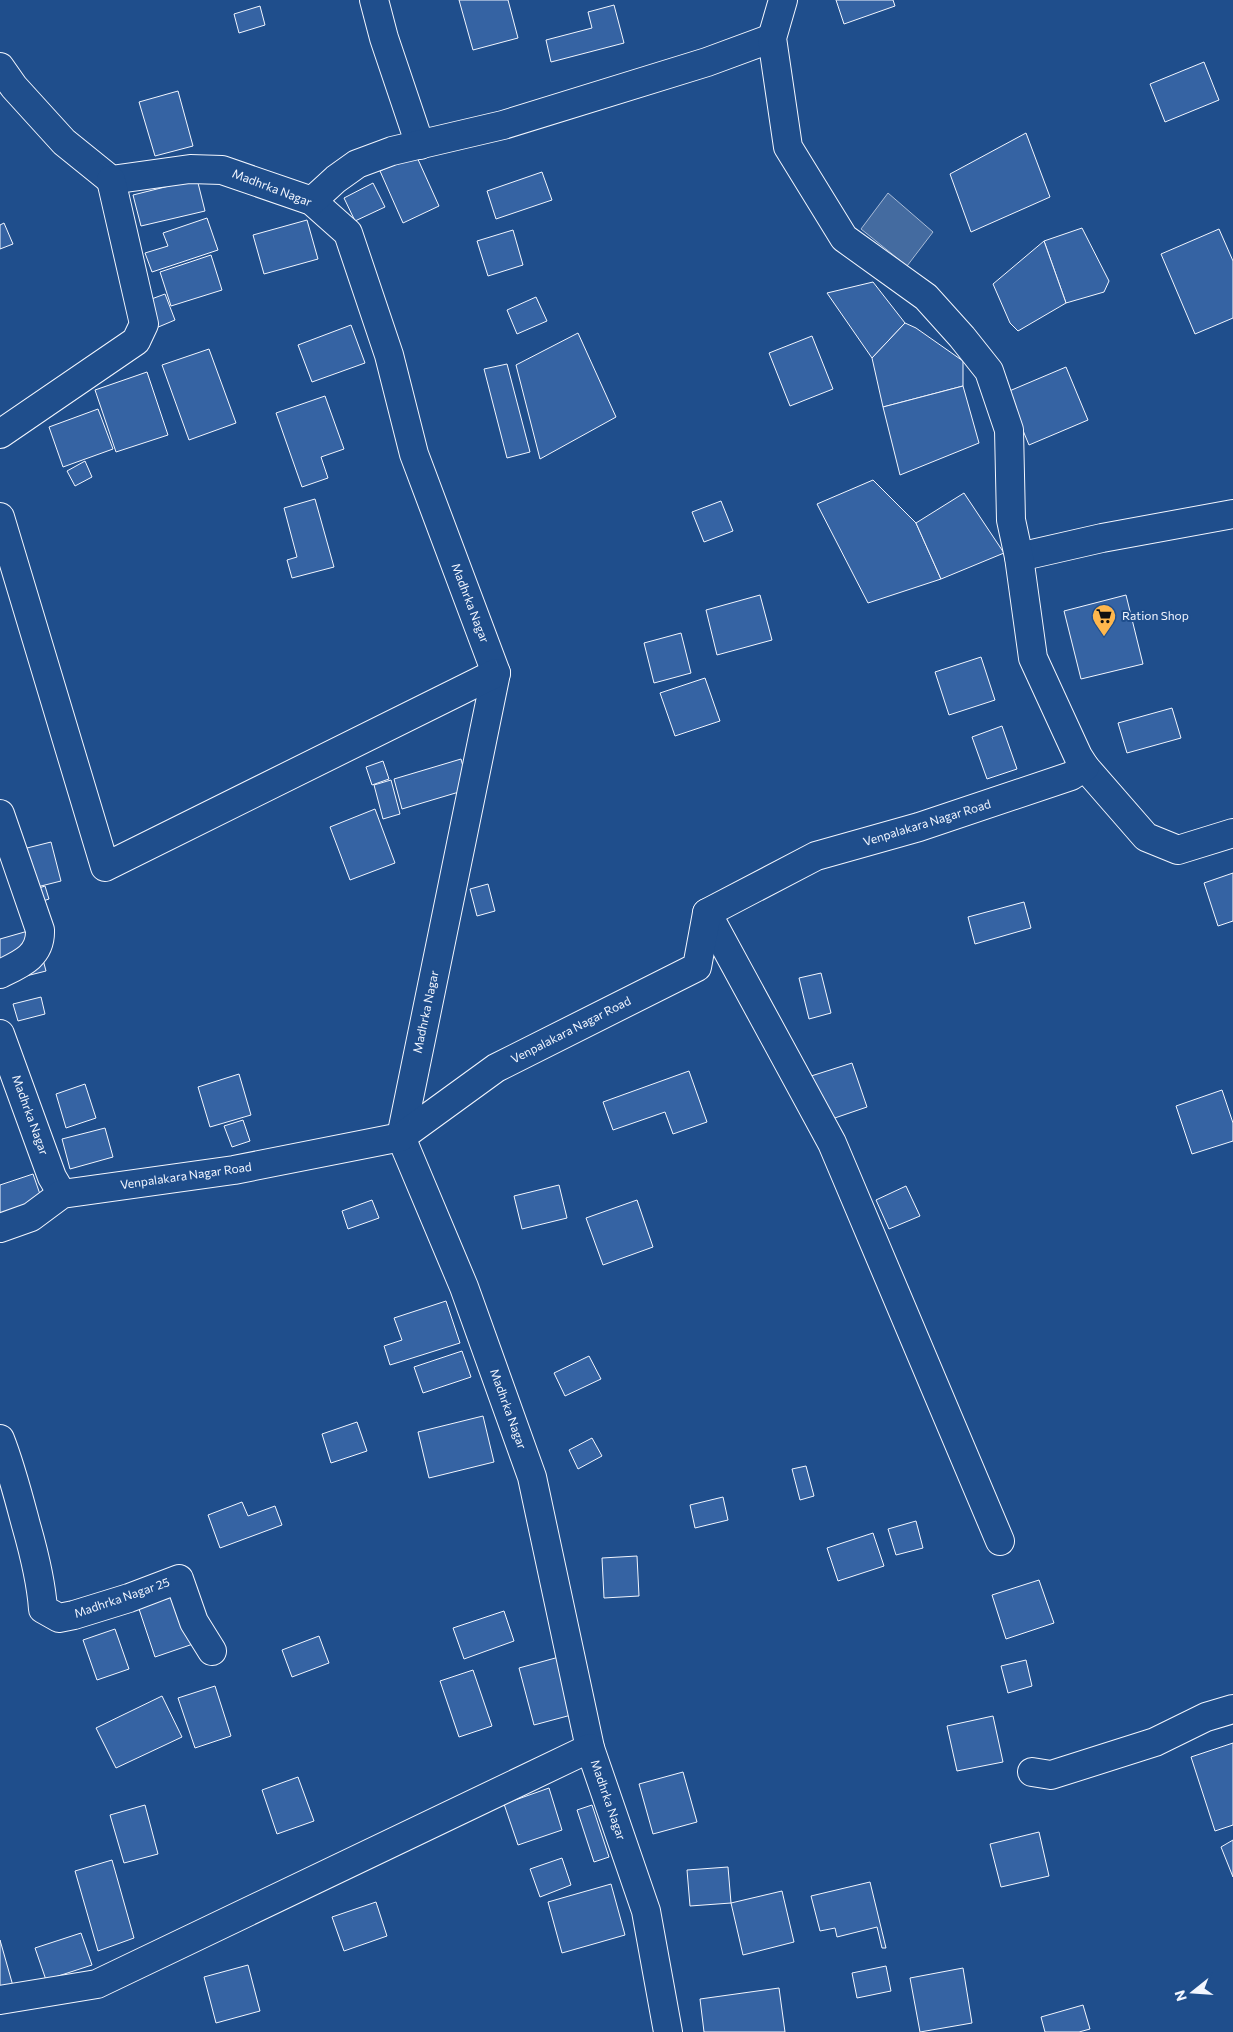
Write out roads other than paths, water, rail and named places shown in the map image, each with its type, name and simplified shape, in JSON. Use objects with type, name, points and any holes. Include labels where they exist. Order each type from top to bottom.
[{"type":"street","points":[[374,0],[384,38],[420,144]]},
{"type":"street","points":[[783,0],[772,38],[788,147],[844,238],[926,297],[989,371],[1009,430],[1011,520],[1019,557],[1033,658],[1082,762],[1146,837],[1178,850],[1233,834]]},
{"type":"street","points":[[312,201],[336,179],[357,164],[392,151],[503,125],[707,62],[772,38]]},
{"type":"street","points":[[0,67],[14,87],[64,142],[111,180],[144,324],[136,340],[0,434]]},
{"type":"street","name":"Madhrka Nagar","points":[[111,180],[190,169],[222,170],[312,201],[348,233],[389,355],[414,454],[496,673],[401,1137],[464,1287],[532,1477],[590,1748],[646,1911],[668,2032]]},
{"type":"street","points":[[1019,557],[1102,538],[1233,514]]},
{"type":"street","points":[[0,517],[105,867],[496,673]]},
{"type":"street","name":"Venpalakara Nagar Road","points":[[0,1228],[30,1217],[62,1194],[234,1170],[401,1137],[496,1068],[697,967],[707,913],[816,856],[928,824],[1072,776],[1082,762]]},
{"type":"street","points":[[0,814],[40,930],[38,946],[28,958],[0,974]]},
{"type":"street","points":[[707,913],[832,1143],[1000,1541]]},
{"type":"street","name":"Madhrka Nagar","points":[[0,1034],[52,1177],[62,1194]]},
{"type":"street","name":"Madhrka Nagar 25","points":[[0,1439],[11,1467],[34,1554],[41,1584],[43,1609],[59,1618],[74,1615],[129,1598],[179,1579],[194,1622],[212,1651]]},
{"type":"street","points":[[1032,1772],[1051,1776],[1155,1742],[1206,1717],[1233,1709]]},
{"type":"street","points":[[0,2000],[97,1984],[590,1748]]},
{"type":"water","points":[[888,193],[933,232],[907,266],[861,229]]},
{"type":"place","name":"Ration Shop","points":[[1104,637]]}]
